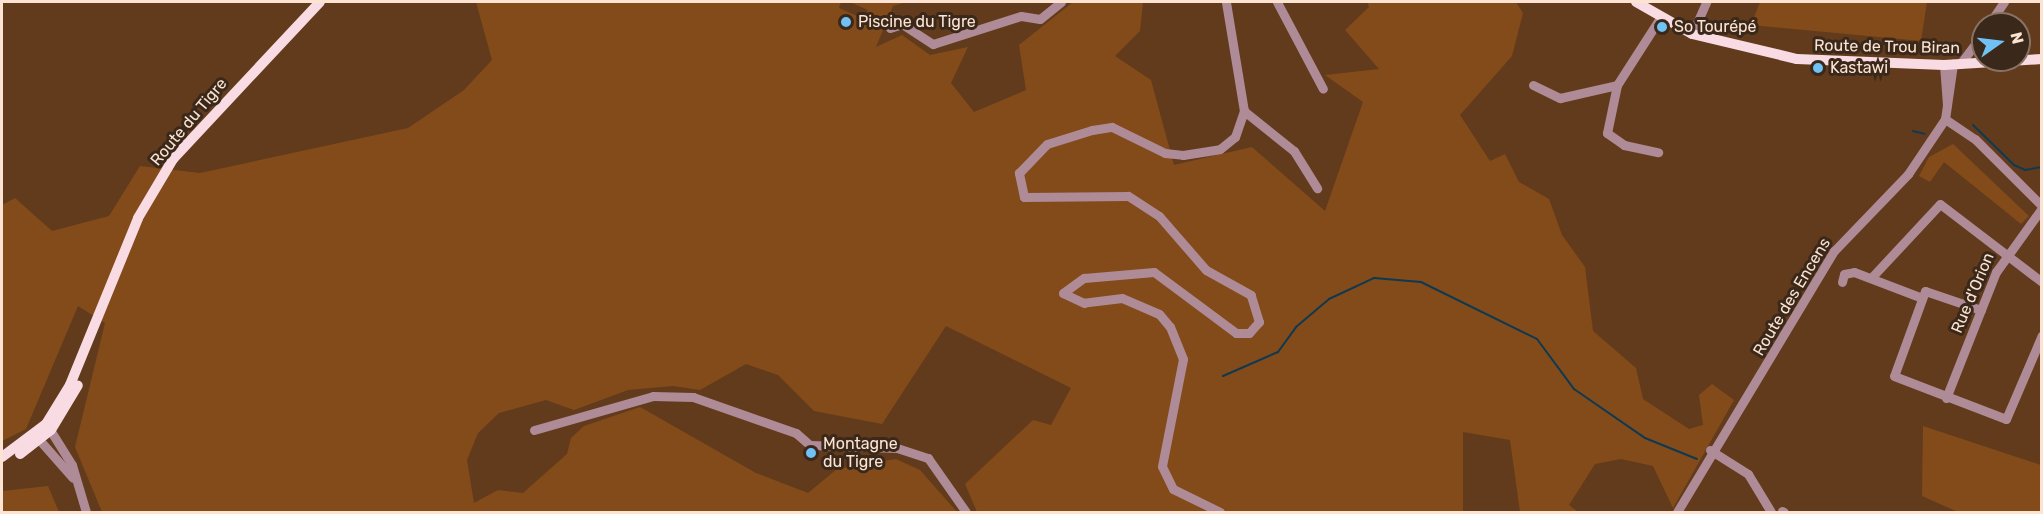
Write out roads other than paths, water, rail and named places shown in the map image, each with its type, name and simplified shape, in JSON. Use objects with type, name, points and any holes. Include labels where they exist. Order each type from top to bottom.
[{"type":"main road","name":"Route du Tigre","points":[[2,464],[38,438],[49,427],[87,350],[156,185],[228,96],[320,2]]},
{"type":"main road","name":"Route de Trou Biran","points":[[1636,2],[1660,18],[1692,34],[1797,59],[1952,64],[2042,59]]},
{"type":"main road","name":"Route du Tigre","points":[[2,457],[38,438]]},
{"type":"street","points":[[890,28],[902,24],[933,44],[1021,16],[1040,19],[1061,2]]},
{"type":"street","points":[[1220,513],[1173,489],[1162,466],[1182,359],[1170,327],[1159,314],[1122,298],[1084,303],[1063,293],[1067,285],[1084,278],[1154,272],[1236,333],[1249,333],[1259,322],[1251,295],[1206,270],[1159,216],[1128,196],[1024,197],[1019,173],[1047,144],[1092,130],[1112,127],[1151,148],[1183,155],[1220,149],[1235,137],[1244,111],[1226,2]]},
{"type":"street","points":[[1276,2],[1323,89]]},
{"type":"street","points":[[1692,34],[1707,2]]},
{"type":"street","points":[[1658,152],[1624,145],[1607,133],[1617,85],[1660,18]]},
{"type":"street","points":[[1971,45],[1952,64],[1947,115],[1975,139],[2042,207]]},
{"type":"street","points":[[1533,85],[1560,98],[1617,85]]},
{"type":"street","points":[[1244,111],[1294,151],[1317,188]]},
{"type":"street","name":"Route des Encens","points":[[1681,511],[1710,450],[1777,354],[1834,251],[1908,174],[1947,115]]},
{"type":"street","points":[[1871,278],[1940,204],[2042,282]]},
{"type":"street","name":"Rue d'Orion","points":[[1946,398],[2006,254],[2042,207]]},
{"type":"street","points":[[1842,282],[1849,272],[1922,298]]},
{"type":"street","points":[[1981,310],[1935,290],[1922,298],[1894,376],[1946,398],[2006,419],[2042,335]]},
{"type":"street","points":[[534,430],[644,398],[693,397],[796,433],[810,446],[897,448],[928,458],[966,513]]},
{"type":"street","points":[[49,427],[80,487],[86,513]]},
{"type":"street","points":[[38,438],[80,487]]},
{"type":"street","points":[[1710,450],[1748,474],[1771,513]]},
{"type":"waterway","points":[[1973,125],[2014,165],[2025,170],[2042,167]]},
{"type":"waterway","points":[[1913,131],[1925,134]]},
{"type":"waterway","points":[[1223,376],[1278,352],[1296,327],[1329,299],[1374,278],[1421,282],[1537,339],[1574,389],[1645,438],[1697,459]]},
{"type":"place","name":"Piscine du Tigre","points":[[846,22]]},
{"type":"place","name":"So Tourépé","points":[[1662,27]]},
{"type":"place","name":"Kastawi","points":[[1818,68]]},
{"type":"place","name":"Montagne du Tigre","points":[[811,453]]}]
